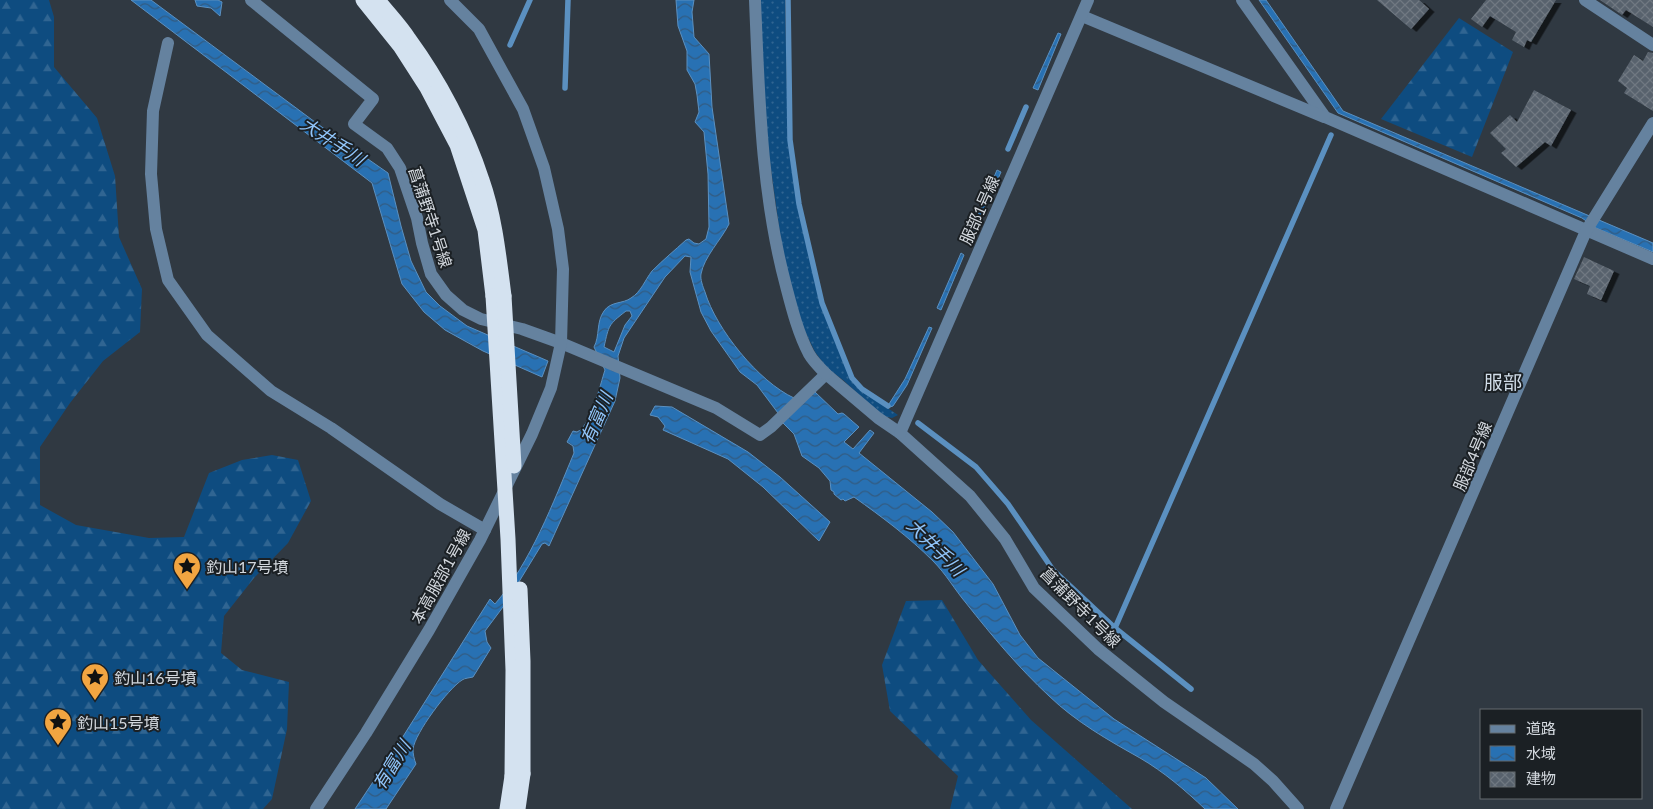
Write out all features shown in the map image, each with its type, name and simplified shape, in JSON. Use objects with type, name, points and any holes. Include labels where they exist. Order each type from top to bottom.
[{"type":"highway","points":[[363,0],[400,46],[427,88],[457,145],[485,230],[498,296]]},
{"type":"highway","points":[[378,0],[409,38],[437,82],[466,139],[483,180],[494,226],[518,809]]},
{"type":"highway","points":[[507,809],[518,775]]},
{"type":"street","name":"本高服部1号線","points":[[316,809],[366,733],[429,630],[485,530],[540,416],[566,346],[563,269],[558,230],[544,168],[523,109],[479,29],[450,0]]},
{"type":"street","name":"菖蒲野寺1号線","points":[[755,0],[760,121],[779,261],[795,319],[822,378],[900,433],[970,496],[1005,539],[1034,588],[1098,649],[1164,702],[1254,764],[1273,781],[1298,809]]},
{"type":"street","name":"服部1号線","points":[[900,433],[1088,0]]},
{"type":"street","points":[[1242,0],[1325,117]]},
{"type":"street","points":[[1585,0],[1653,45]]},
{"type":"street","name":"菖蒲野寺1号線","points":[[257,2],[373,99],[354,124],[387,148],[400,168],[417,218],[431,274],[446,295],[463,310],[481,319],[522,329],[566,346]]},
{"type":"street","points":[[1082,16],[1325,117],[1653,259]]},
{"type":"street","points":[[168,42],[153,111],[151,174],[156,229],[168,280],[207,335],[271,391],[331,428],[440,504],[485,530]]},
{"type":"street","name":"服部4号線","points":[[1336,809],[1586,231],[1653,123]]},
{"type":"street","points":[[566,346],[716,408],[760,435],[771,427],[822,378]]},
{"type":"green space","points":[[0,0],[49,0],[54,17],[54,67],[97,118],[115,176],[119,237],[142,289],[140,332],[103,361],[70,403],[40,447],[40,505],[76,525],[149,538],[184,537],[209,473],[242,460],[272,455],[298,460],[311,501],[288,543],[254,578],[224,616],[221,653],[242,670],[289,682],[287,729],[272,799],[263,809],[0,809]]},
{"type":"green space","points":[[760,0],[785,0],[788,140],[798,206],[821,306],[850,378],[861,390],[898,415],[892,418],[882,416],[827,368],[815,352],[800,321],[783,255],[766,134]]},
{"type":"green space","points":[[1459,18],[1513,52],[1472,157],[1381,119]]},
{"type":"green space","points":[[942,600],[978,660],[1031,720],[1132,809],[950,809],[958,776],[890,711],[882,665],[906,601]]},
{"type":"water","name":"大井手川","points":[[131,0],[151,0],[319,125],[388,173],[411,261],[426,292],[440,306],[467,326],[548,361],[542,377],[483,351],[445,330],[424,312],[402,284],[372,183]]},
{"type":"water","points":[[195,0],[218,0],[222,2],[220,16],[211,8],[197,6]]},
{"type":"water","points":[[676,0],[694,0],[692,12],[694,37],[709,54],[712,107],[729,224],[706,261],[701,278],[711,307],[729,338],[753,367],[781,390],[794,398],[815,392],[838,414],[844,414],[859,427],[844,442],[853,449],[870,430],[874,433],[859,453],[932,512],[953,532],[993,584],[1020,635],[1038,658],[1114,719],[1206,778],[1238,809],[1205,809],[1157,769],[1070,714],[1016,663],[942,571],[924,552],[854,497],[845,501],[834,494],[831,490],[830,481],[819,468],[802,456],[794,434],[783,423],[778,413],[757,385],[740,372],[711,331],[701,312],[690,272],[691,257],[685,256],[665,277],[624,338],[618,356],[620,378],[615,401],[549,546],[545,543],[542,544],[506,603],[485,631],[487,642],[491,648],[473,677],[463,679],[456,685],[426,723],[413,749],[416,764],[386,809],[355,809],[490,599],[495,604],[508,588],[540,532],[574,453],[573,446],[567,442],[573,431],[577,432],[587,422],[605,370],[594,347],[604,311],[614,304],[628,300],[634,295],[652,271],[686,240],[689,239],[699,244],[706,239],[709,227],[708,174],[704,132],[695,122],[699,112],[697,95],[695,84],[687,70],[687,51],[678,26]],"holes":[[[626,311],[630,311],[632,316],[625,325],[614,352],[604,347],[608,330],[612,323]]]},
{"type":"water","points":[[1259,0],[1266,0],[1343,111],[1653,243],[1653,252],[1596,228],[1582,218],[1338,113]]},
{"type":"water","points":[[1058,33],[1061,34],[1038,90],[1033,88]]},
{"type":"water","points":[[997,170],[1001,172],[973,235],[970,234]]},
{"type":"water","points":[[961,253],[964,255],[941,310],[937,308]]},
{"type":"water","points":[[929,327],[932,328],[907,385],[893,406],[890,407],[889,404],[905,379]]},
{"type":"water","points":[[655,406],[672,407],[748,452],[780,477],[830,522],[819,541],[763,487],[728,459],[663,430],[665,426],[658,417],[650,415]]},
{"type":"building","points":[[1377,0],[1419,0],[1429,9],[1411,29]]},
{"type":"building","points":[[1486,0],[1556,0],[1531,42],[1527,40],[1524,47],[1512,40],[1516,32],[1490,16],[1482,27],[1471,19]]},
{"type":"building","points":[[1600,0],[1653,0],[1653,27],[1626,10],[1622,15]]},
{"type":"building","points":[[1648,52],[1653,53],[1653,111],[1624,93],[1627,88],[1618,81],[1634,55],[1643,61]]},
{"type":"building","points":[[1534,90],[1571,110],[1551,146],[1545,142],[1516,167],[1501,153],[1506,149],[1490,133],[1510,115],[1517,122]]},
{"type":"building","points":[[1584,257],[1614,271],[1601,300],[1587,294],[1590,286],[1574,279]]},
{"type":"waterway","points":[[510,45],[530,0]]},
{"type":"waterway","points":[[565,88],[568,0]]},
{"type":"waterway","points":[[788,0],[790,140],[799,204],[822,303],[852,378],[862,389],[888,406]]},
{"type":"waterway","points":[[1008,149],[1026,107]]},
{"type":"waterway","points":[[1115,628],[1331,135]]},
{"type":"waterway","points":[[918,423],[976,467],[1008,504],[1053,570],[1115,628],[1191,689]]},
{"type":"place","name":"釣山17号墳","points":[[187,590]]},
{"type":"place","name":"釣山16号墳","points":[[95,701]]},
{"type":"place","name":"釣山15号墳","points":[[58,746]]},
{"type":"district","name":"服部","points":[[1503,381]]},
{"type":"water label","name":"有富川","points":[[596,418]]},
{"type":"water label","name":"有富川","points":[[391,765]]}]
